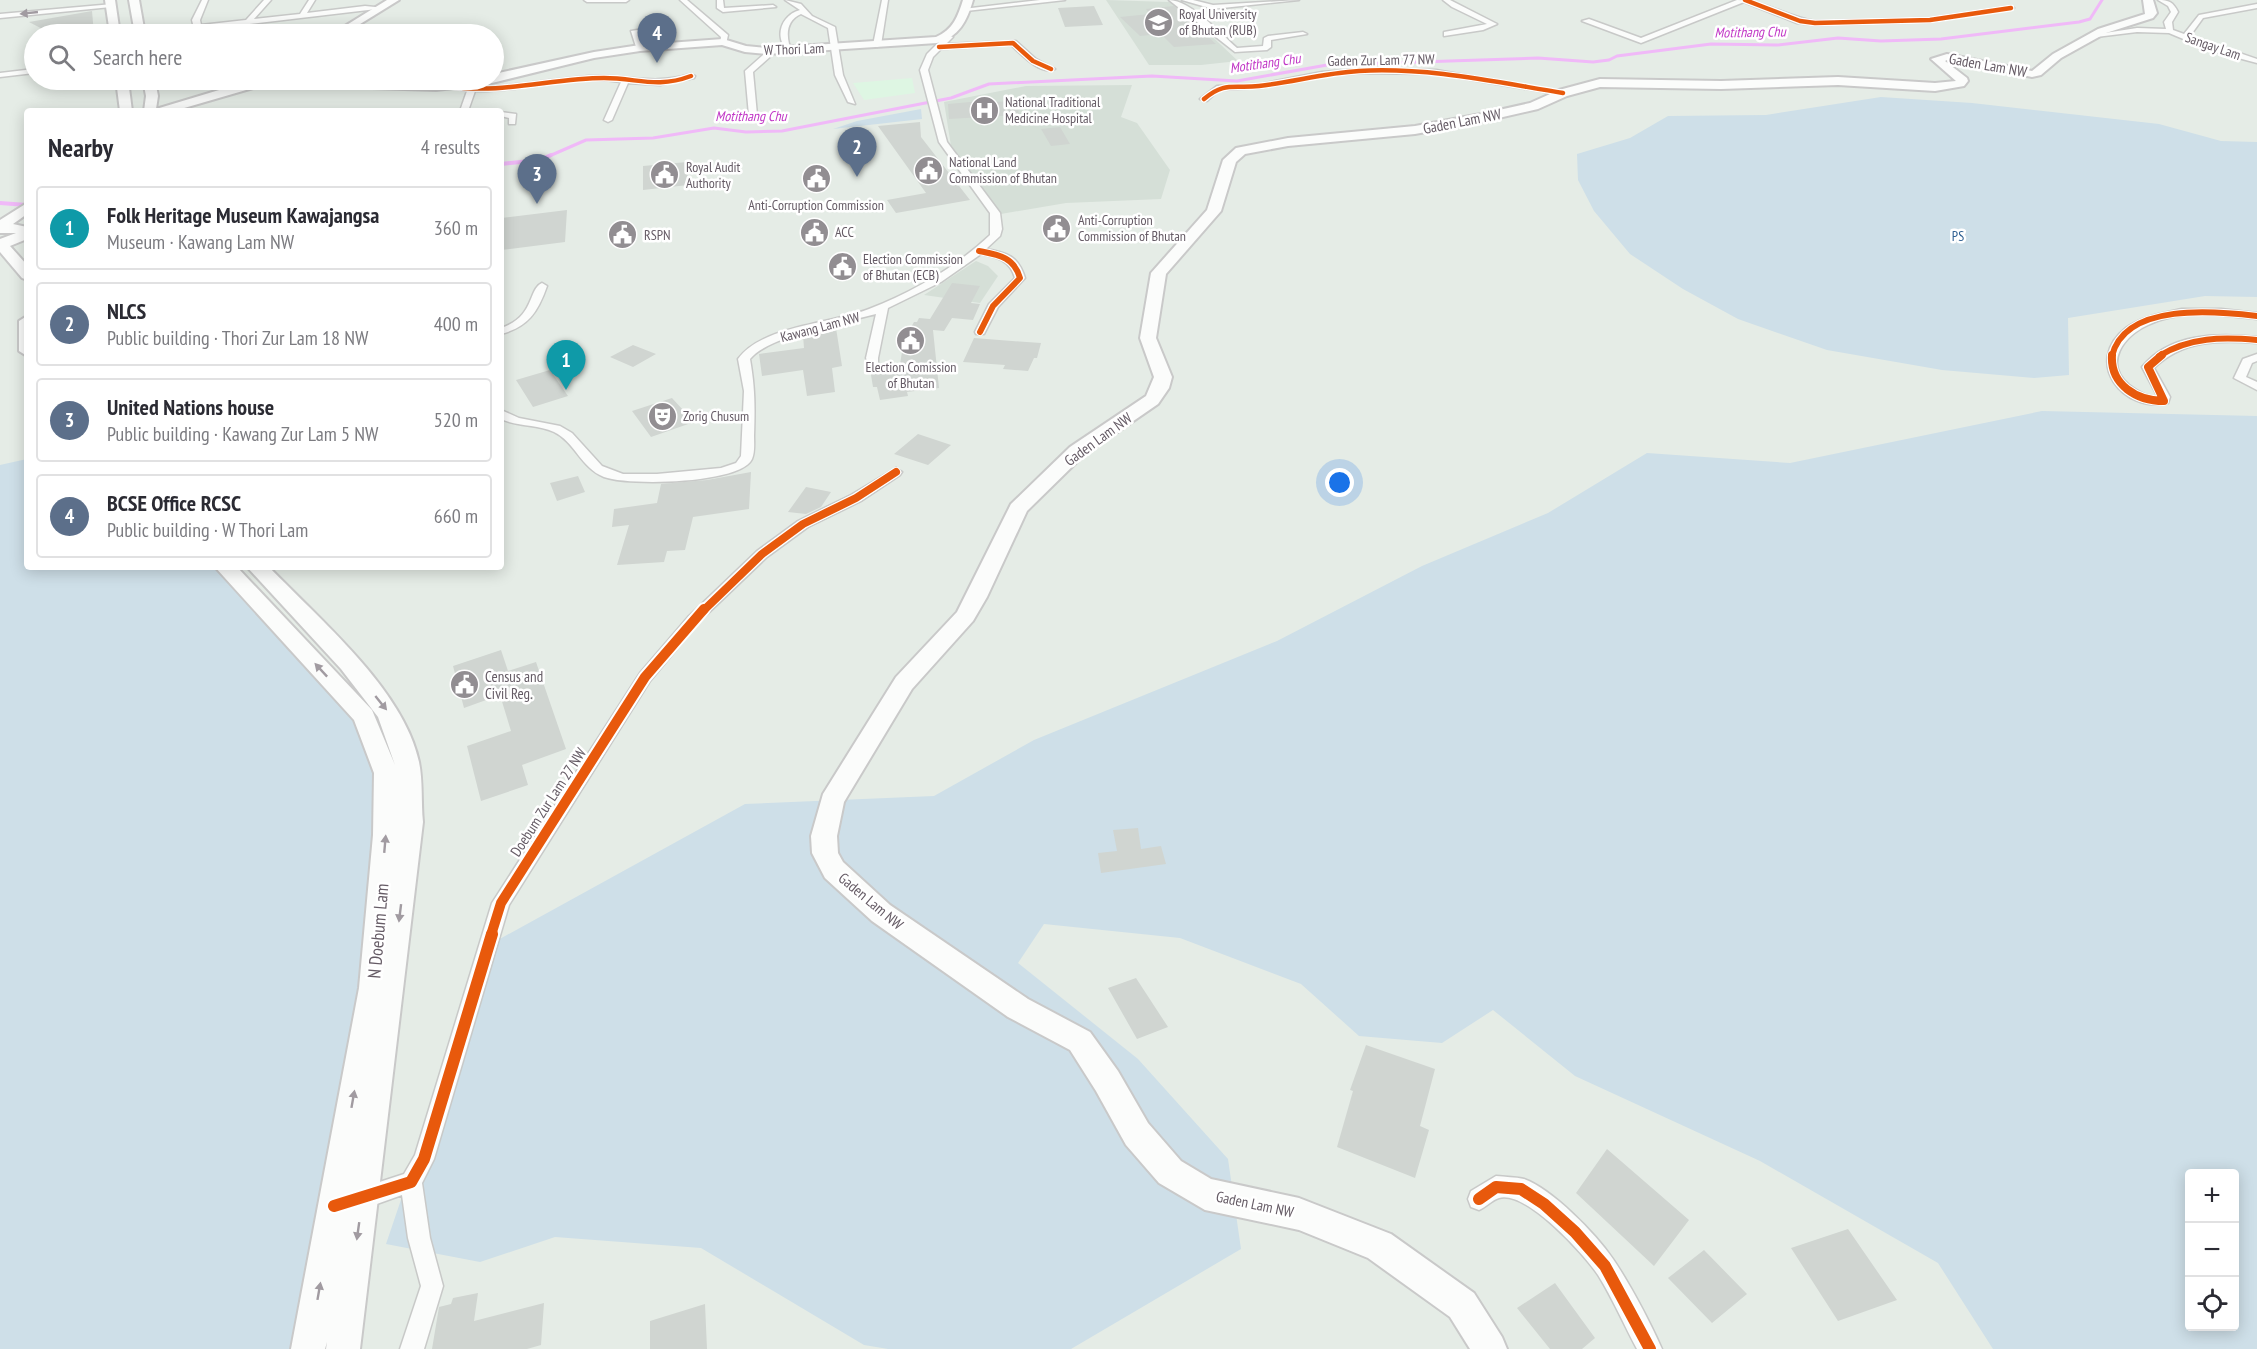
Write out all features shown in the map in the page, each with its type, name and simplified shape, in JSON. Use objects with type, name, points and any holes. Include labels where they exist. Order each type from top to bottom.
[{"type":"main road","points":[[134,0],[138,24]]},
{"type":"main road","points":[[354,24],[394,0]]},
{"type":"main road","points":[[368,24],[407,0]]},
{"type":"main road","name":"Gaden Lam NW","points":[[1490,1349],[1462,1305],[1379,1246],[1299,1214],[1205,1194],[1170,1172],[1137,1134],[1107,1081],[1080,1041],[1018,1008],[881,913],[834,870],[825,853],[824,836],[832,801],[882,714],[904,682],[950,635],[965,616],[981,589],[1018,508],[1077,451],[1152,400],[1160,388],[1163,377],[1148,338],[1155,289],[1160,273],[1214,211],[1227,167],[1233,155],[1251,148],[1288,142],[1395,133],[1450,124],[1534,106],[1588,84],[1838,81],[1935,87],[1960,84],[1961,78],[1938,61],[1941,57],[2032,74],[2037,73],[2057,56],[2111,27],[2150,16],[2152,13],[2148,0]]},
{"type":"main road","points":[[107,4],[112,24]]},
{"type":"main road","points":[[949,37],[954,32],[967,5]]},
{"type":"main road","name":"W Thori Lam","points":[[504,76],[594,55],[640,48],[723,42],[745,49],[767,51],[877,45],[949,37]]},
{"type":"main road","points":[[123,90],[126,108]]},
{"type":"main road","points":[[150,108],[151,90]]},
{"type":"main road","points":[[171,108],[235,90]]},
{"type":"main road","points":[[190,108],[242,90]]},
{"type":"main road","points":[[152,96],[168,101],[198,100]]},
{"type":"main road","points":[[24,212],[12,232],[24,266]]},
{"type":"main road","name":"N Doebum Lam","points":[[228,570],[364,716],[386,773],[386,835],[373,988],[308,1349]]},
{"type":"main road","name":"N Doebum Lam","points":[[260,570],[349,663],[389,714],[406,762],[410,822],[343,1349]]},
{"type":"street","points":[[196,24],[195,20],[206,0]]},
{"type":"street","points":[[247,23],[268,0]]},
{"type":"street","points":[[301,17],[312,0]]},
{"type":"street","points":[[586,0],[626,0]]},
{"type":"street","points":[[683,0],[726,37],[723,42]]},
{"type":"street","points":[[720,0],[720,8],[723,10],[773,7]]},
{"type":"street","points":[[787,0],[799,4],[810,18],[831,27],[841,81],[852,102]]},
{"type":"street","points":[[877,45],[885,0]]},
{"type":"street","points":[[967,5],[1062,0]]},
{"type":"street","points":[[1172,0],[1200,19],[1235,50],[1264,48],[1267,47],[1268,38],[1303,34]]},
{"type":"street","points":[[1185,0],[1213,7],[1296,0]]},
{"type":"street","points":[[1446,0],[1493,24],[1447,34]]},
{"type":"street","points":[[1586,21],[1641,41],[1744,0],[1800,21],[1815,23],[1930,20],[2011,8]]},
{"type":"street","points":[[2161,0],[2170,5],[2175,12],[2168,22],[2170,31]]},
{"type":"street","points":[[0,16],[107,4]]},
{"type":"street","points":[[242,24],[301,17],[365,4],[382,8]]},
{"type":"street","points":[[2186,37],[2201,16],[2257,6]]},
{"type":"street","points":[[792,50],[783,40],[786,23],[795,13],[805,12]]},
{"type":"street","points":[[640,48],[634,33],[669,27]]},
{"type":"street","name":"Sangay Lam","points":[[2096,35],[2137,30],[2170,31],[2199,42],[2257,58]]},
{"type":"street","points":[[939,47],[949,37]]},
{"type":"street","points":[[939,47],[1013,43],[1033,61],[1051,69]]},
{"type":"street","name":"Kawang Lam NW","points":[[504,416],[563,432],[597,469],[612,476],[626,478],[729,471],[742,463],[747,456],[750,391],[745,370],[746,355],[760,345],[790,333],[864,315],[883,306],[937,280],[979,251],[995,236],[997,219],[943,142],[925,65],[939,47]]},
{"type":"street","points":[[753,115],[749,71],[767,56],[767,51]]},
{"type":"street","name":"Gaden Zur Lam 77 NW","points":[[1204,99],[1217,88],[1274,84],[1322,74],[1362,71],[1436,72],[1563,93]]},
{"type":"street","points":[[0,75],[24,72]]},
{"type":"street","points":[[504,86],[604,78],[662,82],[681,80],[691,76]]},
{"type":"street","points":[[608,120],[625,81]]},
{"type":"street","points":[[465,108],[472,90]]},
{"type":"street","points":[[504,114],[513,116],[512,122]]},
{"type":"street","points":[[979,251],[1001,255],[1016,265],[1020,278],[993,306],[980,332]]},
{"type":"street","points":[[504,330],[515,328],[532,313],[542,286]]},
{"type":"street","points":[[874,365],[872,358],[883,306]]},
{"type":"street","points":[[2257,316],[2194,311],[2156,319],[2138,326],[2123,336],[2115,345],[2112,361],[2116,375],[2127,392],[2136,398],[2156,402],[2164,401],[2148,367],[2183,343],[2216,338],[2257,340]]},
{"type":"street","points":[[2257,357],[2247,361],[2240,378],[2257,387]]},
{"type":"street","name":"Doebum Zur Lam 27 NW","points":[[411,1182],[424,1159],[501,903],[645,677],[694,619],[762,554],[803,524],[856,498],[896,472]]},
{"type":"street","points":[[334,1206],[411,1182],[419,1238],[432,1286],[412,1349]]},
{"type":"street","points":[[1479,1199],[1496,1187],[1521,1189],[1544,1204],[1575,1232],[1605,1266],[1650,1349]]},
{"type":"shaded area","name":"Royal University of Bhutan (RUB)","points":[[1106,0],[1169,2],[1183,9],[1238,61],[1201,65],[1149,65]]},
{"type":"shaded area","points":[[912,78],[915,93],[864,100],[853,83]]},
{"type":"shaded area","points":[[1132,85],[1121,117],[1137,123],[1170,170],[1161,199],[1066,203],[1001,214],[951,146],[944,102],[1026,86]]},
{"type":"shaded area","points":[[976,261],[988,266],[998,276],[980,303],[924,295]]},
{"type":"green space","name":"PS","points":[[1881,97],[1972,103],[2159,124],[2221,141],[2257,142],[2257,297],[2205,296],[2068,318],[2069,375],[2034,378],[1942,370],[1827,350],[1738,319],[1683,289],[1630,254],[1594,211],[1578,180],[1577,154],[1630,138],[1668,116],[1766,115]]},
{"type":"green space","points":[[921,109],[922,119],[833,129],[857,121]]},
{"type":"green space","points":[[2042,411],[2257,416],[2257,1349],[1993,1349],[1938,1263],[1760,1161],[1575,1076],[1493,1010],[1442,1043],[1359,1036],[1301,984],[1180,938],[1044,924],[1018,963],[1138,1059],[1228,1159],[1241,1249],[1071,1349],[888,1349],[864,1345],[701,1248],[555,1237],[480,1262],[386,1244],[487,946],[745,804],[934,796],[1034,740],[1277,641],[1422,566],[1548,513],[1647,453],[1790,463]]},
{"type":"green space","points":[[24,460],[24,570],[226,570],[358,705],[390,789],[308,1349],[0,1349],[0,465]]},
{"type":"building","points":[[1094,6],[1103,25],[1065,27],[1058,8]]},
{"type":"building","points":[[1174,6],[1216,44],[1174,47],[1161,34],[1140,36],[1120,17],[1150,14],[1146,9]]},
{"type":"building","points":[[92,11],[93,24],[33,24],[29,22]]},
{"type":"building","name":"National Traditional Medicine Hospital","points":[[992,100],[993,102],[1017,101],[1019,115],[949,119],[948,104]]},
{"type":"building","name":"National Land Commission of Bhutan","points":[[920,122],[921,137],[970,200],[896,213],[887,200],[926,193],[878,126]]},
{"type":"building","points":[[1060,127],[1070,144],[1051,146],[1041,129]]},
{"type":"building","points":[[687,162],[688,185],[643,190],[643,166]]},
{"type":"building","points":[[567,210],[565,242],[504,250],[504,218]]},
{"type":"building","points":[[952,283],[980,286],[971,303],[980,304],[973,320],[952,318],[944,331],[933,330],[939,388],[907,392],[908,396],[880,400],[877,387],[873,387],[870,369],[900,364],[904,340],[914,322],[917,322],[919,318],[930,319]]},
{"type":"building","points":[[826,328],[836,328],[842,366],[832,368],[835,392],[807,396],[803,370],[762,376],[759,354],[804,348],[803,335]]},
{"type":"building","points":[[974,338],[1041,343],[1037,358],[1034,358],[1028,371],[1003,369],[1005,365],[963,362]]},
{"type":"building","points":[[633,345],[656,354],[633,367],[610,357]]},
{"type":"building","points":[[550,370],[568,396],[533,407],[516,380]]},
{"type":"building","points":[[672,398],[694,422],[651,437],[632,411]]},
{"type":"building","points":[[918,434],[951,445],[928,465],[894,454]]},
{"type":"building","points":[[751,472],[749,509],[693,517],[685,550],[667,551],[664,562],[617,565],[629,525],[612,527],[614,509],[657,503],[661,484],[707,480]]},
{"type":"building","points":[[578,476],[585,492],[557,501],[550,483]]},
{"type":"building","points":[[806,487],[831,492],[821,507],[806,514],[788,512]]},
{"type":"building","points":[[501,650],[508,671],[536,662],[566,749],[522,765],[528,785],[481,801],[467,746],[511,731],[500,695],[464,708],[453,666]]},
{"type":"building","points":[[1138,828],[1141,849],[1161,846],[1166,864],[1101,873],[1098,853],[1117,851],[1113,830]]},
{"type":"building","points":[[1136,978],[1168,1027],[1137,1039],[1108,988]]},
{"type":"building","points":[[1366,1045],[1435,1069],[1420,1126],[1429,1130],[1415,1178],[1337,1147],[1353,1091],[1350,1090]]},
{"type":"building","points":[[1607,1149],[1689,1220],[1654,1266],[1576,1193]]},
{"type":"building","points":[[1848,1229],[1897,1300],[1838,1321],[1791,1248]]},
{"type":"building","points":[[1704,1250],[1747,1294],[1712,1323],[1668,1278]]},
{"type":"building","points":[[1555,1283],[1595,1338],[1582,1349],[1550,1349],[1517,1308]]},
{"type":"building","points":[[478,1293],[474,1321],[544,1303],[541,1345],[527,1349],[432,1349],[439,1307],[451,1304],[453,1298]]},
{"type":"building","points":[[705,1304],[707,1349],[650,1349],[650,1321]]},
{"type":"waterway","name":"Motithang Chu","points":[[547,157],[586,140],[653,138],[714,128],[746,132],[782,131],[951,98],[989,84],[1152,76],[1237,81],[1327,65],[1538,58],[1593,62],[1609,60],[1617,56],[1711,44],[1777,45],[1838,38],[1881,41],[1941,39],[2079,22],[2090,19],[2102,0]]},
{"type":"waterway","name":"Motithang Chu","points":[[504,164],[540,160],[551,155]]},
{"type":"waterway","name":"Motithang Chu","points":[[0,203],[24,205]]},
{"type":"cycle path","points":[[1745,0],[1800,21],[1815,23],[1930,20],[2011,8]]},
{"type":"cycle path","points":[[939,47],[1013,43],[1033,61],[1051,69]]},
{"type":"cycle path","points":[[1204,99],[1217,88],[1260,86],[1322,74],[1362,71],[1436,72],[1563,93]]},
{"type":"cycle path","points":[[504,88],[605,78],[660,83],[691,76]]},
{"type":"cycle path","points":[[979,251],[1001,255],[1016,265],[1020,278],[993,306],[980,332]]},
{"type":"cycle path","points":[[2257,316],[2202,312],[2182,313],[2145,321],[2130,330],[2117,343],[2112,354],[2111,365],[2121,384],[2130,392],[2141,398],[2164,401],[2148,367],[2159,356],[2185,343],[2199,340],[2213,338],[2257,340]]},
{"type":"cycle path","points":[[334,1206],[411,1182],[424,1159],[501,903],[645,677],[694,619],[762,554],[803,524],[856,498],[896,472]]},
{"type":"cycle path","points":[[1479,1199],[1496,1187],[1521,1189],[1544,1204],[1575,1232],[1605,1266],[1650,1349]]},
{"type":"place","name":"Royal University of Bhutan (RUB)","points":[[1158,22]]},
{"type":"place","name":"BCSE Office RCSC","points":[[657,63]]},
{"type":"place","name":"National Traditional Medicine Hospital","points":[[984,110]]},
{"type":"place","name":"National Land Commission of Bhutan","points":[[928,170]]},
{"type":"place","name":"Royal Audit Authority","points":[[665,175]]},
{"type":"place","name":"NLCS","points":[[857,177]]},
{"type":"place","name":"Anti-Corruption Commission","points":[[816,178]]},
{"type":"place","name":"United Nations house","points":[[537,204]]},
{"type":"place","name":"Anti-Corruption Commission of Bhutan","points":[[1057,228]]},
{"type":"place","name":"ACC","points":[[814,232]]},
{"type":"place","name":"RSPN","points":[[623,235]]},
{"type":"place","name":"Election Commission of Bhutan (ECB)","points":[[842,267]]},
{"type":"place","name":"Election Comission of Bhutan","points":[[911,340]]},
{"type":"place","name":"Folk Heritage Museum Kawajangsa","points":[[566,390]]},
{"type":"place","name":"Zorig Chusum","points":[[662,416]]},
{"type":"place","name":"Census and Civil Reg.","points":[[464,685]]}]
